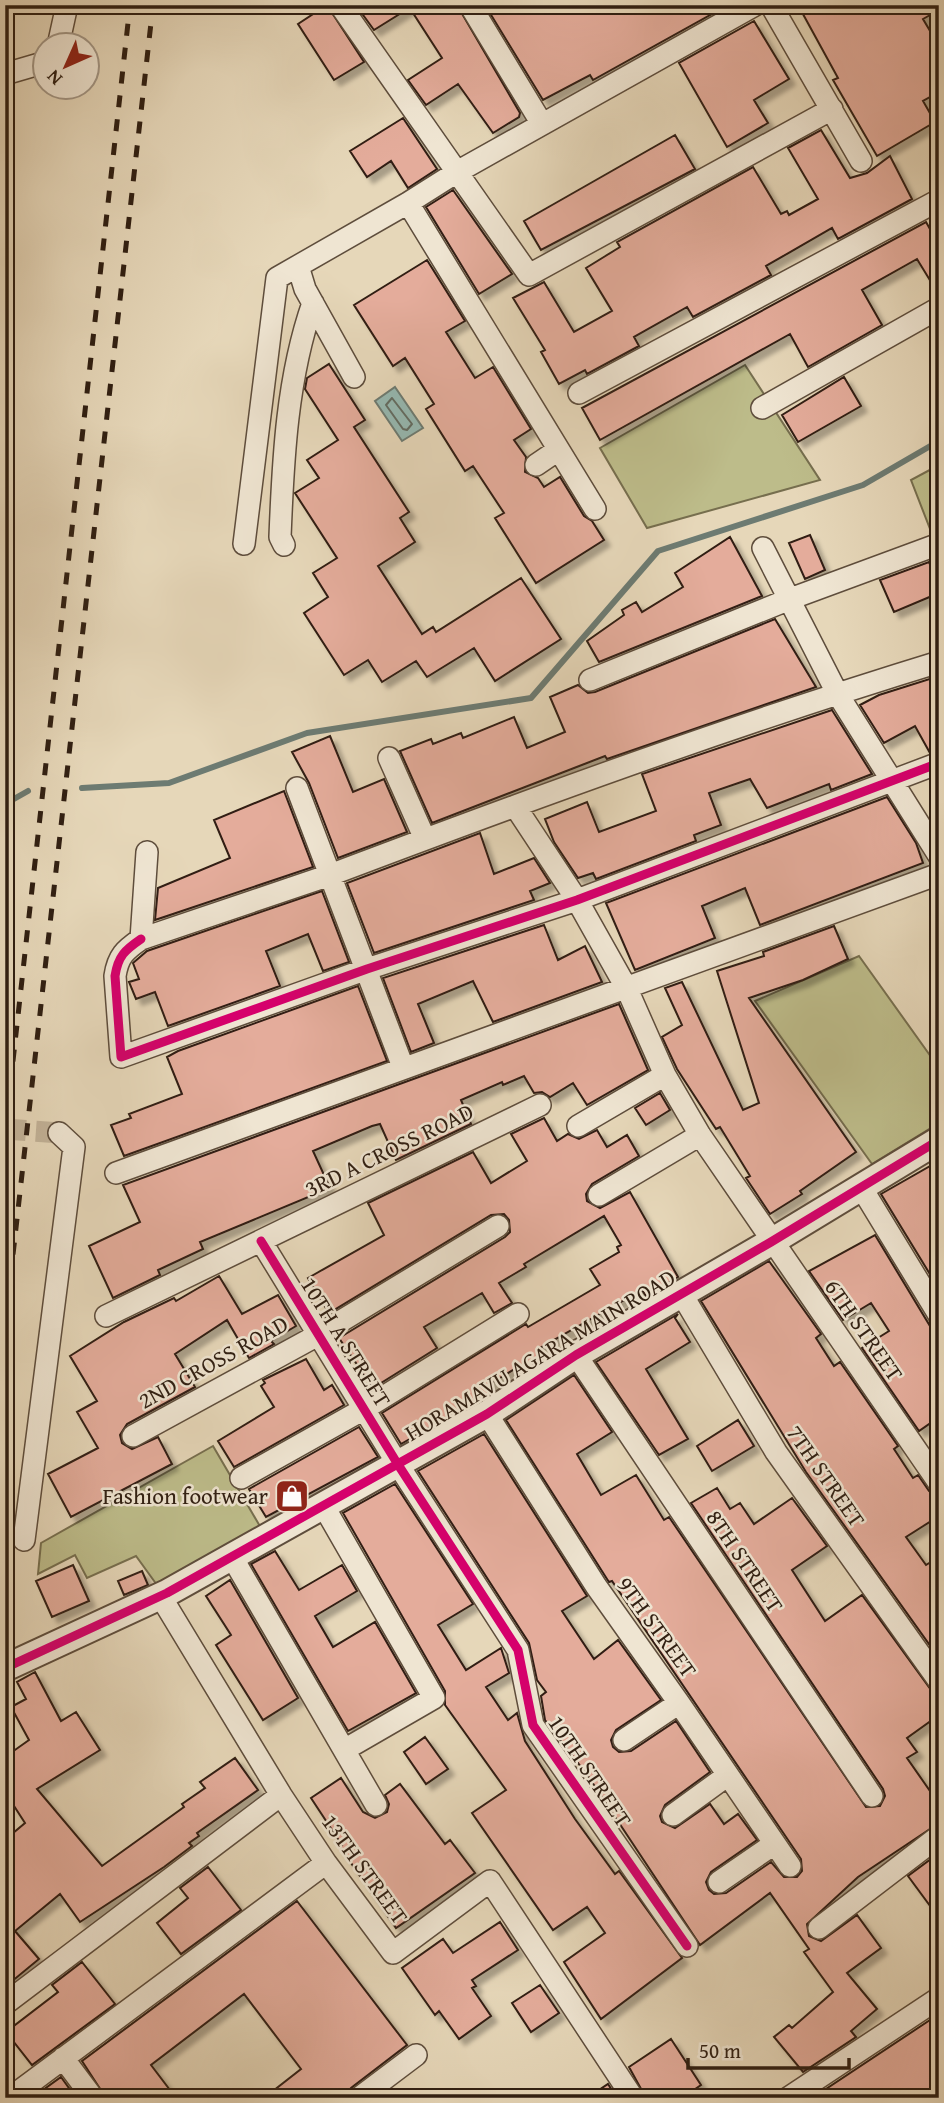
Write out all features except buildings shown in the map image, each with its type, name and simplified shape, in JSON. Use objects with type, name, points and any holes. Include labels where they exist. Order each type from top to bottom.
[{"type":"street","points":[[61,32],[67,5]]},
{"type":"street","points":[[341,5],[529,275],[832,109]]},
{"type":"street","points":[[470,5],[542,124]]},
{"type":"street","points":[[244,544],[277,278],[457,172],[755,5]]},
{"type":"street","points":[[771,5],[861,160]]},
{"type":"street","points":[[5,74],[32,66]]},
{"type":"street","points":[[579,393],[939,200]]},
{"type":"street","points":[[408,203],[595,509]]},
{"type":"street","points":[[298,266],[313,303],[355,377]]},
{"type":"street","points":[[284,545],[280,537],[280,527],[289,410],[300,338],[313,303]]},
{"type":"street","points":[[762,408],[939,308]]},
{"type":"street","points":[[536,465],[558,450]]},
{"type":"street","points":[[590,680],[790,599],[939,544]]},
{"type":"street","points":[[763,548],[837,693],[939,856]]},
{"type":"street","points":[[939,662],[837,693],[515,806],[330,875],[141,939],[123,952],[117,963],[115,976],[121,1057],[367,968],[577,900],[939,763]]},
{"type":"street","points":[[389,758],[425,839]]},
{"type":"street","points":[[297,788],[403,1068]]},
{"type":"street","name":"6TH STREET","points":[[515,806],[577,900],[627,989],[665,1075],[700,1135],[939,1483]]},
{"type":"street","points":[[141,939],[147,852]]},
{"type":"street","points":[[116,1173],[939,874]]},
{"type":"street","points":[[578,1126],[665,1075]]},
{"type":"street","name":"3RD A CROSS ROAD","points":[[106,1316],[540,1105]]},
{"type":"street","points":[[24,1540],[74,1147],[59,1133]]},
{"type":"street","points":[[599,1195],[700,1135]]},
{"type":"street","name":"HORAMAVU AGARA MAIN ROAD","points":[[5,1668],[161,1597],[487,1414],[576,1355],[771,1242],[939,1140]]},
{"type":"street","points":[[860,1187],[939,1315]]},
{"type":"street","name":"2ND CROSS ROAD","points":[[133,1436],[318,1335],[498,1226]]},
{"type":"street","name":"10TH A STREET","points":[[261,1241],[397,1463]]},
{"type":"street","name":"7TH STREET","points":[[681,1293],[776,1452],[939,1681]]},
{"type":"street","points":[[241,1478],[364,1409],[518,1314]]},
{"type":"street","name":"8TH STREET","points":[[576,1355],[872,1796]]},
{"type":"street","name":"9TH STREET","points":[[487,1414],[596,1586],[789,1866]]},
{"type":"street","name":"10TH STREET","points":[[397,1463],[518,1650],[533,1725],[687,1946]]},
{"type":"street","points":[[323,1506],[435,1698],[344,1750]]},
{"type":"street","points":[[232,1557],[376,1805]]},
{"type":"street","name":"13TH STREET","points":[[161,1597],[281,1795],[326,1863],[393,1954],[490,1881],[633,2098]]},
{"type":"street","points":[[624,1740],[679,1703]]},
{"type":"street","points":[[673,1815],[728,1775]]},
{"type":"street","points":[[5,2004],[281,1795]]},
{"type":"street","points":[[819,1928],[939,1836]]},
{"type":"street","points":[[719,1882],[774,1844]]},
{"type":"street","points":[[10,2098],[326,1863]]},
{"type":"street","points":[[788,2098],[939,1998]]},
{"type":"street","points":[[359,2098],[416,2055]]},
{"type":"street","points":[[63,2059],[93,2098]]},
{"type":"shaded area","points":[[745,365],[820,480],[647,528],[600,448]]},
{"type":"shaded area","points":[[939,465],[939,552],[911,480]]},
{"type":"shaded area","points":[[859,956],[939,1068],[939,1123],[872,1164],[755,1001]]},
{"type":"shaded area","points":[[213,1446],[261,1528],[157,1585],[136,1556],[87,1578],[75,1555],[38,1574],[41,1543]]},
{"type":"water","points":[[395,387],[423,428],[402,441],[375,401]]},
{"type":"waterway","points":[[82,788],[169,783],[307,733],[531,698],[658,551],[863,485],[939,441]]},
{"type":"waterway","points":[[5,804],[28,791]]},
{"type":"tunnel","points":[[5,1129],[59,1133]]},
{"type":"railway","points":[[5,1133],[130,5]]},
{"type":"railway","points":[[5,1326],[153,5]]},
{"type":"cycle path","points":[[141,939],[123,954],[115,976],[121,1057],[367,969],[577,900],[939,763]]},
{"type":"cycle path","points":[[5,1668],[167,1593],[487,1414],[576,1355],[771,1242],[939,1140]]},
{"type":"cycle path","points":[[261,1241],[397,1463],[518,1650],[533,1725],[687,1946]]},
{"type":"place","name":"Fashion footwear","points":[[292,1496]]}]
